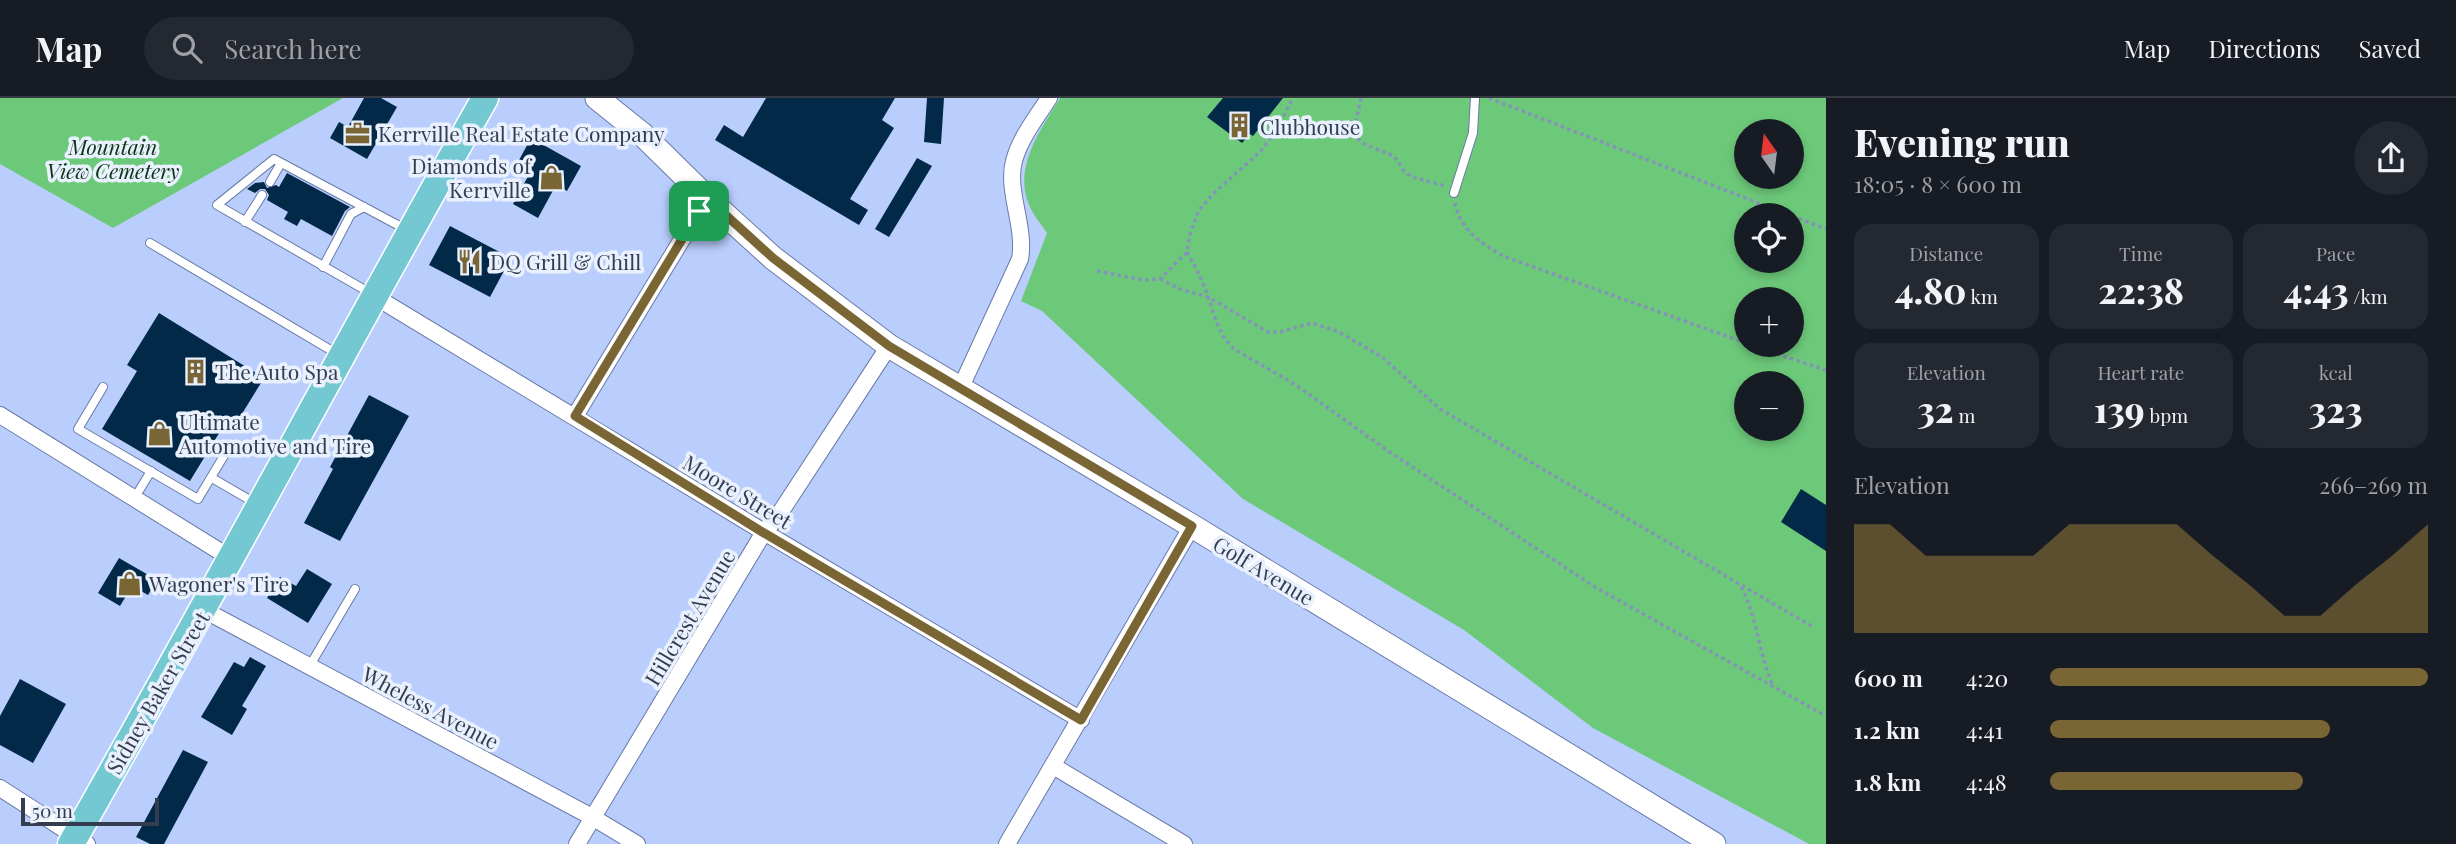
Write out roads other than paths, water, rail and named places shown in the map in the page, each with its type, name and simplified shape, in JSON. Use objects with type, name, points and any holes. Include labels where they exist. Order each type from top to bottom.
[{"type":"main road","name":"Sidney Baker Street","points":[[78,841],[374,296],[485,98]]},
{"type":"main road","name":"Golf Avenue","points":[[597,98],[642,134],[773,258],[889,346],[1192,526],[1714,844]]},
{"type":"street","points":[[961,387],[1020,259],[1023,243],[1013,163],[1019,147],[1049,98]]},
{"type":"street","points":[[575,416],[707,198]]},
{"type":"street","name":"Moore Street","points":[[374,296],[764,533],[1081,720]]},
{"type":"street","name":"Hillcrest Avenue","points":[[577,844],[764,533],[778,516],[889,346]]},
{"type":"street","points":[[0,415],[232,559]]},
{"type":"street","points":[[1007,844],[1192,526]]},
{"type":"street","name":"Wheless Avenue","points":[[204,610],[592,817],[637,844]]},
{"type":"street","points":[[1054,766],[1184,844]]},
{"type":"street","points":[[0,788],[78,841]]},
{"type":"lane","points":[[1454,193],[1472,133],[1475,98]]},
{"type":"lane","points":[[374,296],[217,205],[274,159],[410,231]]},
{"type":"lane","points":[[270,182],[281,163]]},
{"type":"lane","points":[[246,222],[262,195]]},
{"type":"lane","points":[[323,267],[351,214],[364,207]]},
{"type":"lane","points":[[150,243],[342,356]]},
{"type":"lane","points":[[103,387],[78,429],[198,499],[228,449]]},
{"type":"lane","points":[[135,499],[151,471]]},
{"type":"lane","points":[[212,478],[261,506]]},
{"type":"lane","points":[[309,667],[355,589]]},
{"type":"place","name":"Clubhouse","points":[[1240,126]]},
{"type":"place","name":"Kerrville Real Estate Company","points":[[358,133]]},
{"type":"place","name":"Diamonds of Kerrville","points":[[551,177]]},
{"type":"place","name":"DQ Grill & Chill","points":[[470,261]]},
{"type":"place","name":"The Auto Spa","points":[[195,371]]},
{"type":"place","name":"Ultimate Automotive and Tire","points":[[159,433]]},
{"type":"place","name":"Wagoner's Tire","points":[[129,583]]},
{"type":"park label","name":"Mountain View Cemetery","points":[[113,158]]}]
